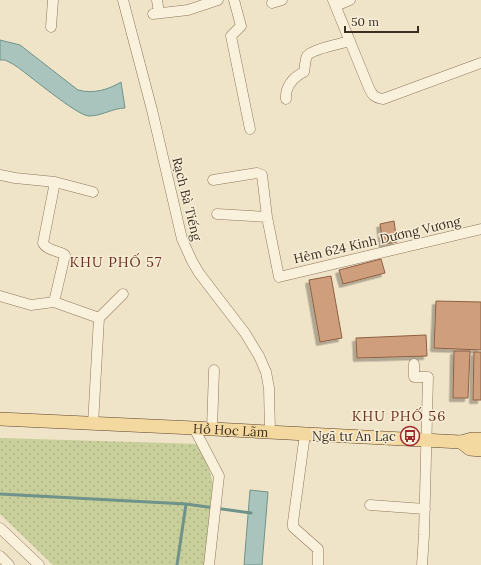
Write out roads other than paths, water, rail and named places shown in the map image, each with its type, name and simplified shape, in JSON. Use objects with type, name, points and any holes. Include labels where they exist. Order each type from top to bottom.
[{"type":"main road","name":"Hồ Học Lãm","points":[[0,419],[461,442],[472,439],[481,439]]},
{"type":"main road","name":"Hồ Học Lãm","points":[[461,442],[470,449],[481,450]]},
{"type":"street","points":[[51,27],[53,0]]},
{"type":"street","name":"Rạch Bà Tiếng","points":[[117,0],[177,241],[194,276],[240,336],[258,366],[264,389],[268,432]]},
{"type":"street","name":"Rạch Bà Tiếng","points":[[123,0],[152,110],[182,239],[199,273],[245,333],[259,356],[266,372],[269,388],[268,432]]},
{"type":"street","points":[[157,0],[156,14],[188,10],[218,0]]},
{"type":"street","points":[[234,0],[241,26],[232,36],[250,129]]},
{"type":"street","points":[[350,0],[334,3],[372,95],[377,98],[383,99],[481,63]]},
{"type":"street","points":[[286,99],[286,92],[290,84],[296,76],[304,72],[306,58],[311,52],[350,41]]},
{"type":"street","points":[[213,180],[257,173],[261,174],[267,217],[217,214]]},
{"type":"street","points":[[0,175],[55,182],[93,192]]},
{"type":"street","points":[[54,302],[65,255],[61,252],[47,248],[43,243],[55,182]]},
{"type":"street","name":"Hẻm 624 Kinh Dương Vương","points":[[267,217],[279,277],[481,229]]},
{"type":"street","points":[[93,424],[99,318],[123,294]]},
{"type":"street","points":[[0,296],[31,305],[54,302],[99,318]]},
{"type":"street","points":[[414,364],[414,376],[428,377],[425,509],[422,565]]},
{"type":"street","points":[[212,429],[214,370]]},
{"type":"street","points":[[194,428],[219,476],[209,565]]},
{"type":"street","points":[[305,434],[293,527],[318,549],[318,565]]},
{"type":"street","points":[[370,505],[425,509]]},
{"type":"street","points":[[0,528],[39,565]]},
{"type":"street","points":[[0,556],[9,565]]},
{"type":"water","points":[[0,40],[20,45],[78,90],[89,92],[95,91],[111,87],[121,82],[125,108],[116,109],[94,116],[83,114],[63,102],[13,64],[5,60],[0,60]]},
{"type":"water","points":[[250,490],[268,492],[262,565],[244,565]]},
{"type":"waterway","points":[[0,494],[186,504],[251,513]]},
{"type":"waterway","points":[[177,565],[186,504]]},
{"type":"place","name":"Ngã tư An Lạc","points":[[410,436]]},
{"type":"district","name":"KHU PHỐ 57","points":[[116,262]]},
{"type":"district","name":"KHU PHỐ 56","points":[[399,416]]}]
